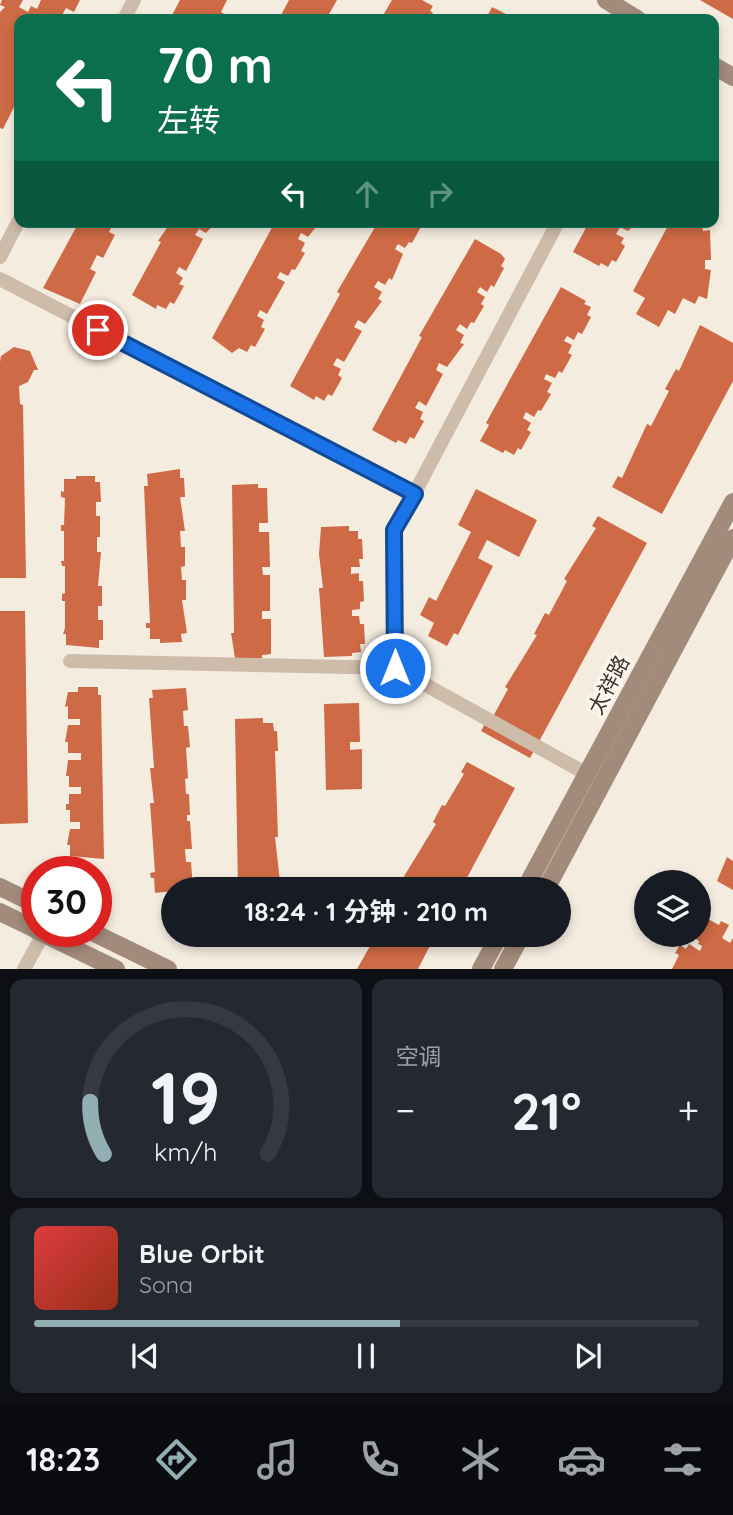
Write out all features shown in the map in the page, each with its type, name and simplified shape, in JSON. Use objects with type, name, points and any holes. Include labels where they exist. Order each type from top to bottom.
[{"type":"street","points":[[606,0],[629,14]]},
{"type":"street","points":[[0,257],[15,228]]},
{"type":"street","points":[[395,668],[394,530],[555,228]]},
{"type":"street","points":[[0,279],[415,494]]},
{"type":"street","name":"太祥路","points":[[531,877],[733,502]]},
{"type":"street","name":"太祥路","points":[[552,877],[733,538]]},
{"type":"street","points":[[70,662],[395,668],[587,774]]},
{"type":"street","points":[[0,887],[21,897]]},
{"type":"street","points":[[0,912],[21,922]]},
{"type":"street","points":[[112,942],[169,969]]},
{"type":"street","points":[[24,969],[34,947]]},
{"type":"street","points":[[73,947],[116,969]]},
{"type":"street","points":[[481,969],[493,947]]},
{"type":"street","points":[[503,969],[515,947]]},
{"type":"building","points":[[2,0],[23,0],[19,7],[28,12],[31,6],[37,9],[41,0],[80,0],[74,12],[66,8],[63,14],[14,14],[14,107],[3,129],[0,128],[0,12],[5,7],[0,5]]},
{"type":"building","points":[[180,0],[227,0],[221,12],[224,14],[173,14]]},
{"type":"building","points":[[289,0],[337,0],[329,14],[282,14]]},
{"type":"building","points":[[392,0],[422,0],[433,6],[430,11],[432,14],[384,14]]},
{"type":"building","points":[[700,0],[733,0],[733,19]]},
{"type":"building","points":[[492,7],[506,14],[488,14]]},
{"type":"building","points":[[76,228],[111,228],[109,232],[115,235],[103,258],[97,255],[90,269],[96,272],[80,304],[43,288]]},
{"type":"building","points":[[167,228],[211,228],[206,233],[199,229],[195,235],[203,239],[186,271],[179,267],[176,273],[183,278],[179,284],[184,286],[174,304],[170,302],[166,309],[157,305],[156,309],[132,295],[161,242],[158,241]]},
{"type":"building","points":[[272,228],[315,228],[308,237],[301,233],[298,239],[305,243],[301,251],[305,253],[288,276],[280,272],[277,278],[285,282],[267,314],[260,310],[257,316],[264,320],[261,327],[265,329],[255,347],[251,345],[247,352],[239,348],[232,353],[212,338]]},
{"type":"building","points":[[374,228],[420,228],[412,243],[409,242],[405,248],[398,244],[395,249],[403,254],[392,280],[389,278],[385,285],[378,281],[374,287],[382,292],[378,299],[382,301],[365,324],[358,320],[354,327],[362,331],[344,362],[337,358],[333,365],[341,369],[338,375],[342,378],[332,396],[328,394],[324,401],[316,396],[314,400],[290,386],[340,294],[337,292]]},
{"type":"building","points":[[586,228],[619,228],[616,234],[624,238],[621,243],[625,246],[616,262],[612,260],[608,267],[601,263],[599,266],[573,252]]},
{"type":"building","points":[[667,228],[710,230],[711,260],[705,260],[705,269],[711,270],[707,299],[699,296],[695,304],[683,298],[675,314],[668,310],[659,327],[636,314],[645,298],[633,291]]},
{"type":"building","points":[[475,239],[501,254],[505,259],[501,266],[504,268],[494,287],[491,285],[487,292],[480,287],[477,292],[485,297],[481,304],[484,306],[474,323],[471,322],[467,329],[460,324],[456,330],[464,335],[460,343],[464,344],[447,367],[439,363],[436,370],[443,374],[426,406],[419,401],[415,408],[423,412],[420,419],[424,421],[414,439],[410,437],[406,444],[398,440],[396,443],[372,430],[422,337],[419,336]]},
{"type":"building","points":[[561,287],[586,301],[584,304],[591,307],[587,315],[591,317],[582,334],[578,332],[574,340],[567,336],[564,341],[572,345],[568,353],[572,355],[562,373],[559,371],[555,378],[546,374],[544,379],[552,383],[547,392],[551,394],[541,411],[538,410],[534,417],[526,412],[523,418],[531,423],[527,430],[531,432],[521,450],[518,448],[514,455],[505,450],[503,453],[480,441],[489,425],[486,423]]},
{"type":"building","points":[[700,325],[733,343],[733,381],[662,514],[612,487],[618,476],[622,478],[647,424],[651,426],[669,391],[665,389],[676,369],[679,371]]},
{"type":"building","points":[[14,347],[30,351],[38,370],[34,370],[28,382],[19,386],[20,404],[23,405],[26,578],[0,578],[0,362],[1,356]]},
{"type":"building","points":[[180,469],[180,478],[184,478],[185,497],[180,497],[185,531],[180,531],[181,547],[185,547],[185,566],[181,567],[182,580],[186,580],[186,600],[182,600],[187,633],[181,634],[182,642],[160,643],[160,639],[150,639],[150,628],[146,628],[146,623],[150,623],[144,486],[148,486],[147,474]]},
{"type":"building","points":[[76,476],[95,476],[95,482],[100,482],[101,502],[96,502],[96,516],[100,516],[97,552],[101,552],[98,586],[102,586],[102,606],[98,606],[98,620],[103,620],[103,640],[99,640],[99,648],[66,645],[66,634],[63,634],[65,601],[62,601],[62,594],[65,593],[65,566],[62,566],[61,561],[64,561],[64,531],[61,531],[61,525],[64,525],[65,498],[61,497],[61,491],[64,492],[64,479],[76,479]]},
{"type":"building","points":[[258,484],[258,488],[267,488],[268,523],[259,523],[259,532],[269,532],[270,567],[262,567],[263,575],[270,575],[270,611],[262,611],[262,619],[271,619],[271,654],[262,655],[262,658],[235,658],[231,633],[234,633],[232,485]]},
{"type":"building","points":[[476,489],[537,520],[519,557],[487,540],[478,558],[493,566],[458,635],[454,633],[447,646],[428,636],[434,623],[420,615],[429,597],[436,601],[471,532],[458,525]]},
{"type":"building","points":[[598,516],[647,543],[530,758],[481,731],[487,720],[490,722],[508,689],[505,687],[537,635],[534,634],[545,613],[549,615],[567,581],[564,579],[596,528],[592,526]]},
{"type":"building","points":[[349,526],[349,531],[358,531],[358,539],[362,539],[363,559],[359,559],[360,567],[351,567],[351,574],[359,573],[359,581],[363,581],[364,601],[360,602],[360,609],[352,610],[352,616],[359,616],[360,624],[364,624],[365,644],[360,644],[361,652],[352,653],[352,656],[324,657],[319,588],[323,588],[319,554],[321,527]]},
{"type":"building","points":[[0,611],[25,611],[28,823],[0,824]]},
{"type":"building","points":[[78,687],[98,687],[98,695],[101,695],[104,856],[70,856],[70,845],[67,845],[70,829],[80,829],[80,822],[70,822],[70,810],[66,810],[66,804],[69,804],[69,794],[81,794],[81,787],[69,787],[69,776],[66,776],[68,760],[81,760],[81,753],[68,753],[68,742],[65,742],[68,725],[80,725],[80,719],[68,719],[68,706],[65,707],[68,692],[78,692]]},
{"type":"building","points":[[186,688],[188,710],[183,711],[184,726],[188,726],[190,747],[186,748],[188,778],[185,779],[186,794],[189,794],[190,815],[187,815],[187,821],[190,821],[192,849],[185,849],[186,862],[191,862],[192,877],[161,877],[161,892],[155,893],[154,878],[151,878],[150,873],[155,872],[150,803],[154,803],[150,768],[154,768],[149,698],[153,698],[152,690]]},
{"type":"building","points":[[359,703],[360,742],[350,742],[350,750],[362,749],[362,789],[326,790],[324,704]]},
{"type":"building","points":[[263,718],[263,723],[273,723],[274,731],[277,731],[278,751],[275,751],[278,837],[275,837],[280,877],[238,877],[235,719]]},
{"type":"building","points":[[467,762],[515,788],[467,877],[404,877],[436,824],[433,822],[442,805],[445,806],[464,774],[461,772]]},
{"type":"building","points":[[727,857],[733,861],[733,890],[717,881]]},
{"type":"building","points":[[711,921],[719,925],[721,921],[729,925],[722,938],[730,943],[733,938],[733,969],[672,969],[679,955],[675,953],[679,947],[694,947],[700,951],[702,947],[711,947]]},
{"type":"building","points":[[370,947],[429,947],[418,969],[357,969]]},
{"type":"route","points":[[98,330],[415,494],[394,530],[395,668]]}]
